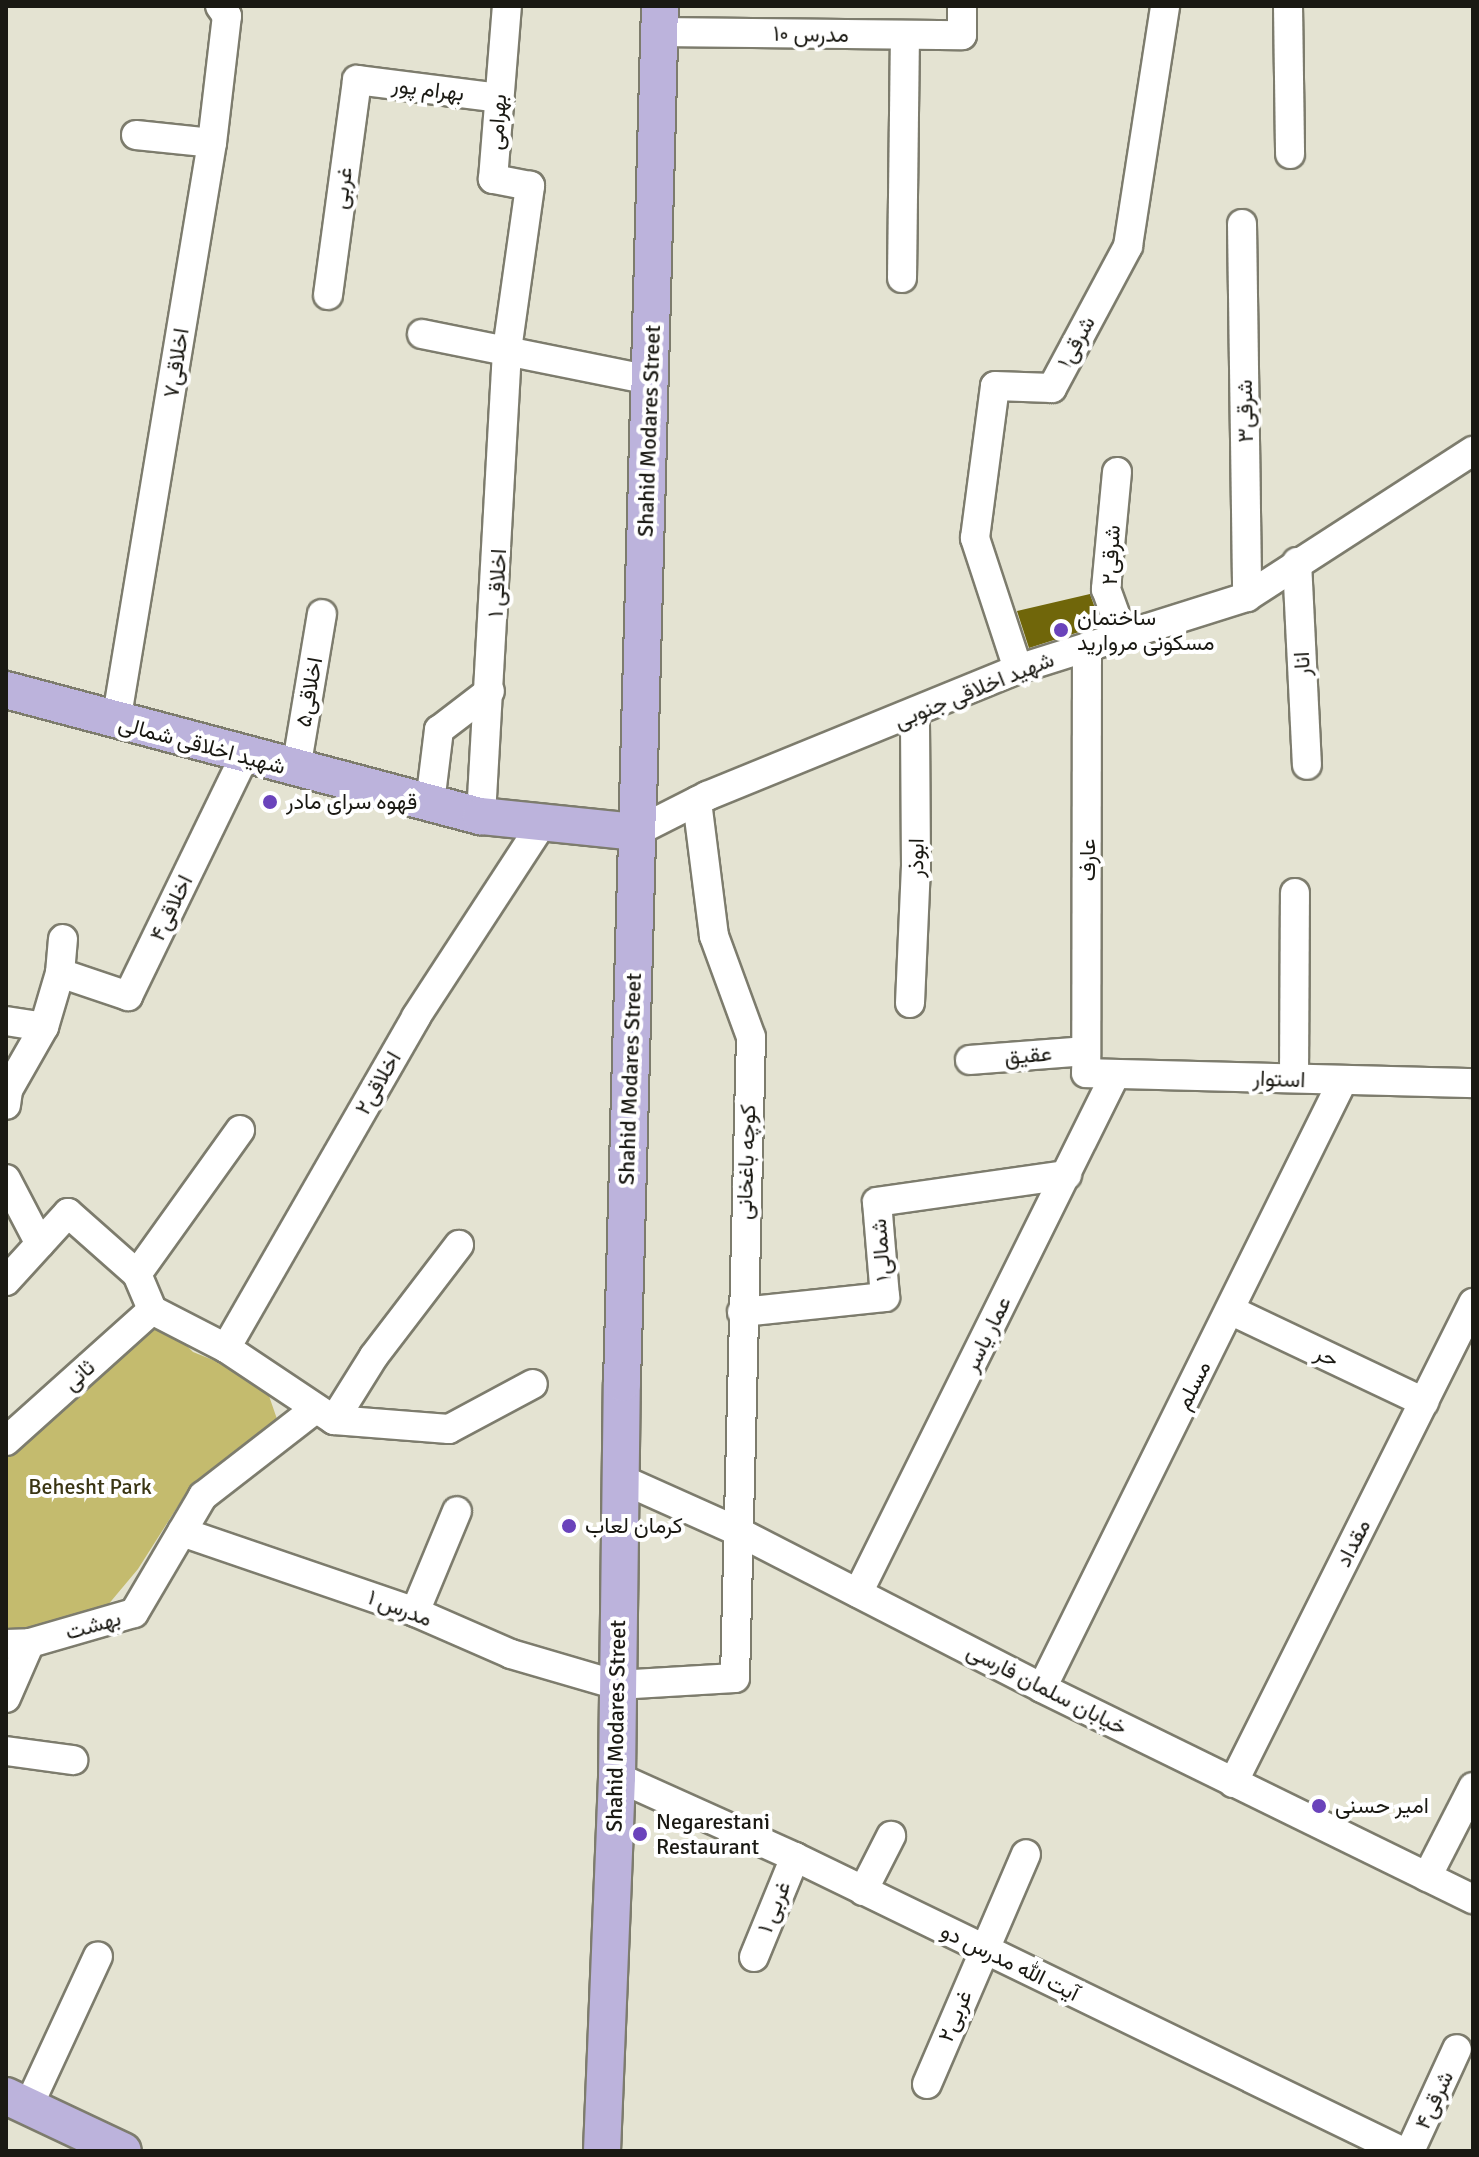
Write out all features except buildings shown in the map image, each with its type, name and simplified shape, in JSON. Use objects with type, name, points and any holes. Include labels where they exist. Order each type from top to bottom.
[{"type":"main road","name":"Shahid Modares Street","points":[[602,2151],[617,1777],[636,832],[660,19]]},
{"type":"main road","name":"شهید اخلاقی شمالی","points":[[6,690],[116,722],[481,816],[541,825],[636,832]]},
{"type":"main road","points":[[17,2102],[123,2151]]},
{"type":"street","name":"اخلاقی۷","points":[[116,722],[212,143],[227,16],[220,6]]},
{"type":"street","name":"بهرامی","points":[[507,6],[493,179],[530,186],[507,350]]},
{"type":"street","name":"مدرس ۱۰","points":[[660,19],[905,35],[962,35],[962,6]]},
{"type":"street","name":"شرقی۱","points":[[1018,669],[975,538],[995,386],[1052,388],[1128,246],[1165,6]]},
{"type":"street","points":[[1288,6],[1290,154]]},
{"type":"street","points":[[902,278],[905,35]]},
{"type":"street","name":"بهرام پور","points":[[357,80],[499,98]]},
{"type":"street","name":"غربی","points":[[328,295],[357,80]]},
{"type":"street","points":[[136,135],[212,143]]},
{"type":"street","name":"شرقی۳","points":[[1242,224],[1247,597]]},
{"type":"street","points":[[422,334],[651,380]]},
{"type":"street","name":"اخلاقی ۱","points":[[481,816],[507,350]]},
{"type":"street","name":"شهید اخلاقی جنوبی","points":[[636,832],[697,801],[1018,669],[1247,597],[1473,451]]},
{"type":"street","name":"شرقی۲","points":[[1117,472],[1106,589],[1123,636]]},
{"type":"street","name":"انار","points":[[1297,562],[1307,765]]},
{"type":"street","name":"اخلاقی۵","points":[[296,769],[322,614]]},
{"type":"street","name":"عارف","points":[[1086,1062],[1087,647]]},
{"type":"street","points":[[430,803],[439,730],[490,691]]},
{"type":"street","name":"ابوذر","points":[[910,1003],[916,866],[915,713]]},
{"type":"street","name":"اخلاقی۴","points":[[60,973],[128,996],[245,755]]},
{"type":"street","name":"کوچه باغخانی","points":[[697,801],[714,936],[751,1037],[735,1530]]},
{"type":"street","name":"اخلاقی۲","points":[[226,1348],[416,1017],[541,825]]},
{"type":"street","points":[[1294,1078],[1295,893]]},
{"type":"street","points":[[6,1105],[8,1090],[44,1027],[60,973],[63,939]]},
{"type":"street","points":[[6,1021],[44,1027]]},
{"type":"street","name":"عقیق","points":[[970,1060],[1086,1062]]},
{"type":"street","name":"استوار","points":[[1086,1062],[1115,1075],[1473,1083]]},
{"type":"street","name":"عمار یاسر","points":[[858,1593],[1115,1075]]},
{"type":"street","name":"مسلم","points":[[1042,1688],[1342,1082]]},
{"type":"street","points":[[137,1274],[240,1130]]},
{"type":"street","name":"شمالی۱","points":[[742,1312],[885,1297],[877,1202],[1067,1175]]},
{"type":"street","points":[[6,1179],[40,1244]]},
{"type":"street","points":[[6,1281],[68,1213],[137,1274],[152,1310],[226,1348],[325,1414],[449,1429],[533,1384]]},
{"type":"street","points":[[325,1414],[459,1245]]},
{"type":"street","name":"مقداد","points":[[1233,1783],[1424,1402],[1462,1353],[1473,1303]]},
{"type":"street","name":"ثانی","points":[[6,1441],[152,1310]]},
{"type":"street","name":"حر","points":[[1230,1310],[1424,1402]]},
{"type":"street","name":"بهشت","points":[[18,1644],[134,1613],[203,1496],[325,1414]]},
{"type":"street","name":"خیابان سلمان فارسی","points":[[621,1479],[735,1530],[1042,1688],[1473,1899]]},
{"type":"street","points":[[415,1612],[457,1511]]},
{"type":"street","name":"مدرس ۱","points":[[182,1532],[415,1612],[511,1654],[617,1685],[735,1678],[735,1530]]},
{"type":"street","points":[[6,1698],[18,1644]]},
{"type":"street","points":[[6,1751],[73,1760]]},
{"type":"street","name":"آیت الله مدرس دو","points":[[617,1777],[795,1857],[1401,2151]]},
{"type":"street","points":[[1427,1877],[1473,1787]]},
{"type":"street","points":[[863,1891],[891,1836]]},
{"type":"street","points":[[983,1948],[1026,1854]]},
{"type":"street","name":"غربی ۱","points":[[754,1957],[795,1857]]},
{"type":"street","name":"غربی۲","points":[[927,2084],[983,1948]]},
{"type":"street","points":[[17,2102],[98,1956]]},
{"type":"street","name":"شرقی۴","points":[[1410,2151],[1457,2049]]},
{"type":"green space","name":"Behesht Park","points":[[158,1317],[193,1352],[228,1366],[268,1393],[277,1419],[190,1487],[138,1569],[107,1606],[6,1635],[6,1450]]},
{"type":"place","name":"ساختمان مسکونی مروارید","points":[[1061,630]]},
{"type":"place","name":"قهوه سرای مادر","points":[[270,802]]},
{"type":"place","name":"کرمان لعاب","points":[[569,1526]]},
{"type":"place","name":"امیر حسنی","points":[[1319,1806]]},
{"type":"place","name":"Negarestani Restaurant","points":[[640,1834]]}]
